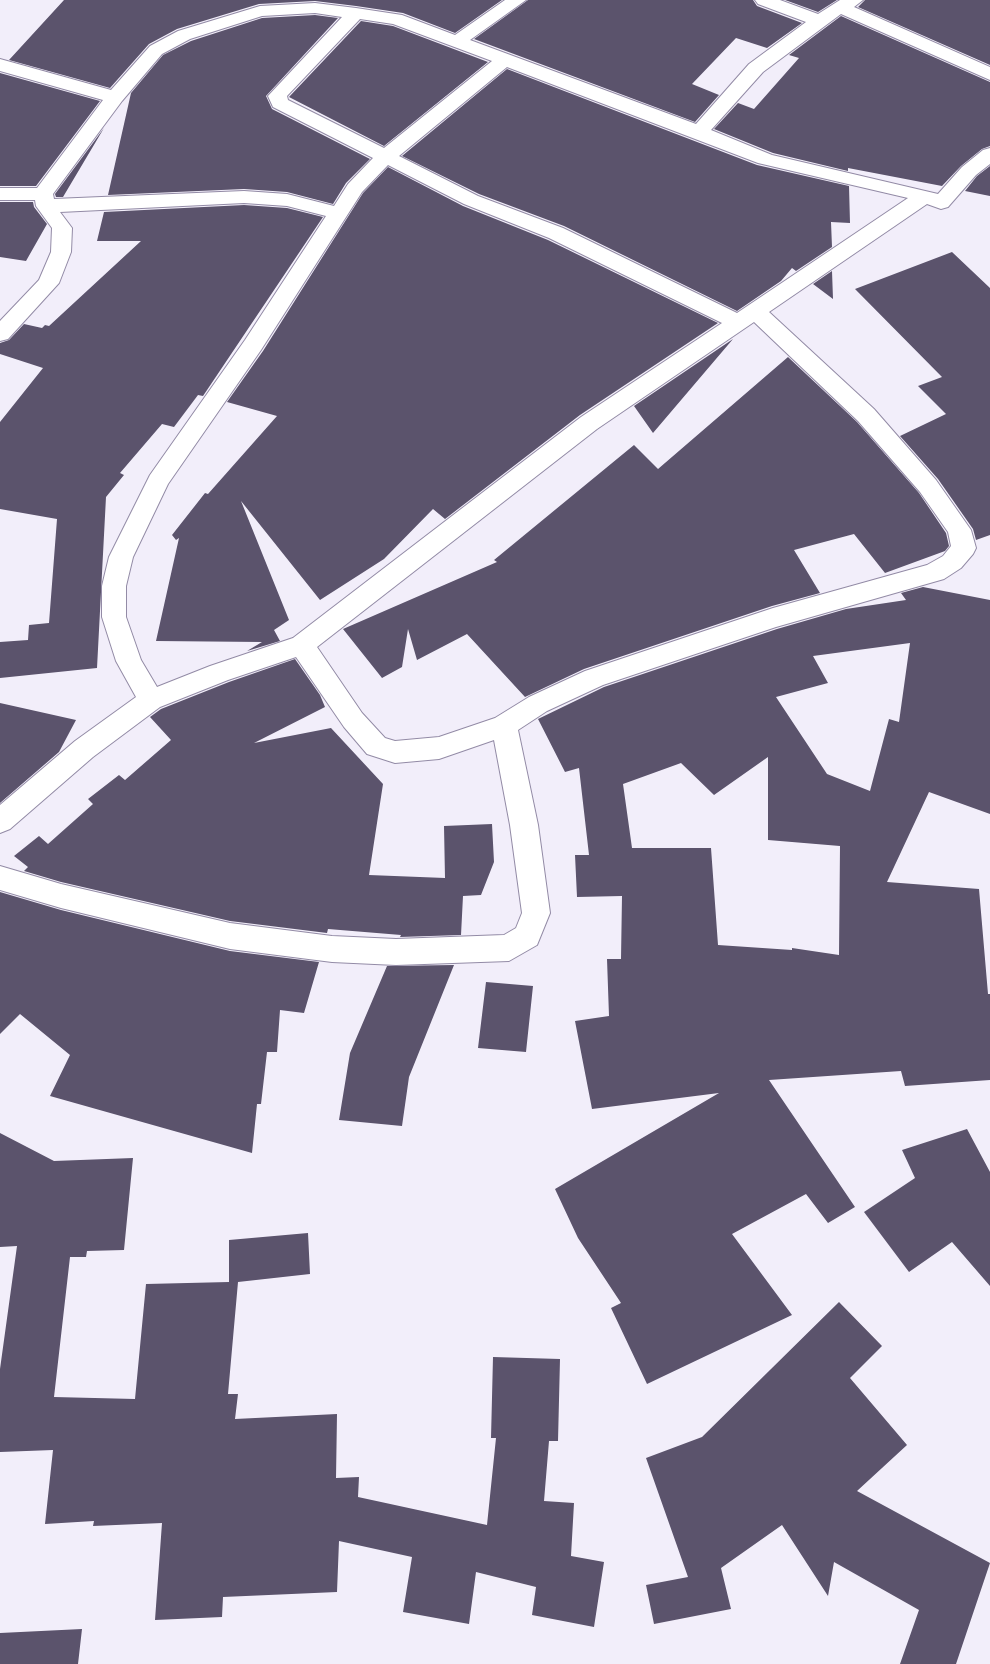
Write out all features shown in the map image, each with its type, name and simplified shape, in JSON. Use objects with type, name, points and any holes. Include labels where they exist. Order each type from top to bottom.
[{"type":"street","points":[[456,42],[517,0]]},
{"type":"street","points":[[764,0],[819,21]]},
{"type":"street","points":[[699,132],[756,68],[843,3],[990,74]]},
{"type":"street","points":[[45,200],[115,97],[156,50],[184,35],[260,11],[314,4],[396,19],[503,61],[699,132],[765,160],[925,196],[940,203],[969,171],[990,154]]},
{"type":"street","points":[[302,645],[353,720],[376,746],[395,752],[439,748],[504,726],[538,704],[594,678],[773,618],[934,572],[952,562],[964,548],[959,530],[928,486],[866,415],[746,316],[556,233],[471,200],[280,103],[277,96],[302,67],[356,13]]},
{"type":"street","points":[[150,700],[128,661],[114,617],[114,586],[121,557],[158,481],[253,345],[355,188],[385,157],[503,61]]},
{"type":"street","points":[[0,65],[115,97]]},
{"type":"street","points":[[0,194],[45,200],[244,197],[287,200],[338,213]]},
{"type":"street","points":[[0,821],[84,749],[150,700],[219,673],[302,645],[589,423],[925,196]]},
{"type":"street","points":[[0,334],[48,283],[61,252],[62,228],[45,200]]},
{"type":"street","points":[[0,878],[61,896],[212,932],[277,942],[332,949],[396,952],[509,948],[527,936],[536,913],[524,825],[504,726]]},
{"type":"building","points":[[64,0],[502,0],[455,33],[403,13],[356,6],[315,1],[259,4],[177,29],[149,44],[110,88],[9,60]]},
{"type":"building","points":[[528,0],[753,0],[757,6],[802,23],[767,48],[736,38],[692,84],[719,95],[695,122],[474,39]]},
{"type":"building","points":[[785,0],[837,0],[818,12]]},
{"type":"building","points":[[865,0],[990,0],[990,65],[858,7]]},
{"type":"building","points":[[315,15],[338,18],[266,96],[272,109],[370,159],[346,183],[333,204],[287,192],[244,189],[108,195],[131,93],[163,55],[191,41],[262,18]]},
{"type":"building","points":[[841,16],[990,82],[990,146],[982,149],[961,166],[942,186],[848,168],[848,171],[773,153],[714,129],[738,103],[754,109],[799,58],[789,55]]},
{"type":"building","points":[[361,21],[393,26],[488,62],[384,146],[289,97]]},
{"type":"building","points":[[507,69],[757,165],[849,186],[850,223],[831,222],[832,247],[796,271],[792,268],[781,281],[737,311],[564,226],[479,194],[402,156]]},
{"type":"building","points":[[0,73],[100,101],[36,186],[0,186]]},
{"type":"building","points":[[104,128],[63,197],[56,197],[55,194]]},
{"type":"building","points":[[990,166],[990,196],[965,191],[977,176]]},
{"type":"building","points":[[388,167],[463,206],[548,240],[718,323],[580,415],[445,519],[433,509],[384,559],[320,600],[241,501],[289,620],[274,630],[280,641],[247,651],[262,642],[156,641],[179,538],[176,540],[172,535],[205,493],[208,494],[277,416],[227,402],[263,351],[363,193]]},
{"type":"building","points":[[0,202],[33,202],[34,207],[47,224],[26,261],[0,257]]},
{"type":"building","points":[[244,205],[287,208],[323,217],[203,396],[198,395],[174,427],[162,424],[120,473],[124,475],[106,497],[97,668],[0,678],[0,642],[28,640],[29,625],[49,623],[57,519],[0,509],[0,422],[43,368],[0,354],[0,343],[9,340],[24,324],[42,328],[45,325],[49,326],[141,241],[97,241],[104,212]]},
{"type":"building","points":[[952,252],[990,288],[990,535],[976,540],[973,529],[938,479],[900,436],[946,414],[918,386],[942,377],[855,289]]},
{"type":"building","points":[[832,271],[833,299],[813,284]]},
{"type":"building","points":[[733,339],[653,433],[634,406]]},
{"type":"building","points":[[788,357],[857,422],[919,493],[946,533],[949,546],[945,551],[885,573],[854,534],[794,550],[820,593],[772,606],[584,669],[525,697],[467,634],[417,660],[408,629],[402,667],[382,678],[343,629],[497,562],[494,560],[634,445],[658,469]]},
{"type":"building","points":[[923,587],[990,600],[990,814],[929,792],[887,882],[979,889],[988,994],[990,994],[990,1080],[905,1086],[901,1071],[769,1080],[855,1207],[828,1223],[806,1194],[732,1234],[792,1315],[647,1384],[611,1308],[621,1303],[578,1238],[555,1189],[719,1093],[592,1109],[575,1021],[609,1016],[607,959],[621,959],[622,896],[577,897],[575,855],[589,855],[579,768],[565,772],[538,719],[604,687],[777,629],[846,609],[906,600],[901,593]],"holes":[[[910,643],[899,722],[889,719],[870,791],[827,774],[776,697],[828,683],[813,656]],[[768,757],[768,840],[840,846],[839,955],[792,948],[792,950],[718,945],[711,848],[632,848],[623,784],[681,763],[714,795]]]},
{"type":"building","points":[[295,659],[320,695],[325,707],[254,743],[331,728],[383,784],[369,875],[445,878],[444,826],[492,824],[494,862],[481,895],[463,896],[461,935],[400,937],[401,935],[328,929],[327,933],[230,921],[61,882],[24,871],[28,867],[14,856],[39,836],[48,844],[93,804],[88,799],[119,775],[125,780],[171,740],[150,717],[161,709],[229,682]]},
{"type":"building","points":[[0,703],[76,720],[59,752],[0,803]]},
{"type":"building","points":[[0,892],[61,910],[230,951],[319,962],[304,1013],[280,1010],[277,1052],[267,1052],[261,1104],[257,1104],[252,1153],[50,1096],[70,1055],[20,1014],[0,1034]]},
{"type":"building","points":[[454,965],[409,1077],[402,1126],[339,1120],[350,1053],[387,966]]},
{"type":"building","points":[[486,982],[533,986],[526,1052],[478,1048]]},
{"type":"building","points":[[967,1129],[990,1172],[990,1286],[952,1242],[909,1272],[864,1212],[915,1178],[902,1150]]},
{"type":"building","points":[[0,1133],[54,1161],[133,1158],[124,1250],[87,1251],[86,1257],[70,1257],[54,1397],[135,1399],[146,1284],[229,1282],[229,1240],[308,1233],[310,1274],[238,1282],[228,1394],[238,1394],[235,1419],[337,1414],[336,1478],[359,1477],[358,1497],[487,1525],[496,1438],[491,1438],[493,1357],[560,1359],[558,1441],[549,1441],[544,1501],[574,1503],[571,1556],[604,1562],[594,1627],[532,1615],[536,1587],[476,1572],[469,1624],[403,1612],[412,1557],[339,1541],[337,1592],[223,1597],[222,1617],[155,1620],[162,1523],[93,1526],[94,1521],[45,1524],[53,1450],[0,1452],[0,1369],[17,1246],[0,1247]]},
{"type":"building","points":[[839,1302],[882,1346],[850,1378],[907,1445],[857,1491],[990,1563],[956,1664],[900,1664],[919,1610],[834,1562],[828,1596],[782,1525],[721,1568],[731,1609],[654,1624],[646,1585],[688,1577],[646,1458],[702,1437]]},
{"type":"building","points":[[82,1629],[78,1664],[0,1664],[0,1633]]}]
